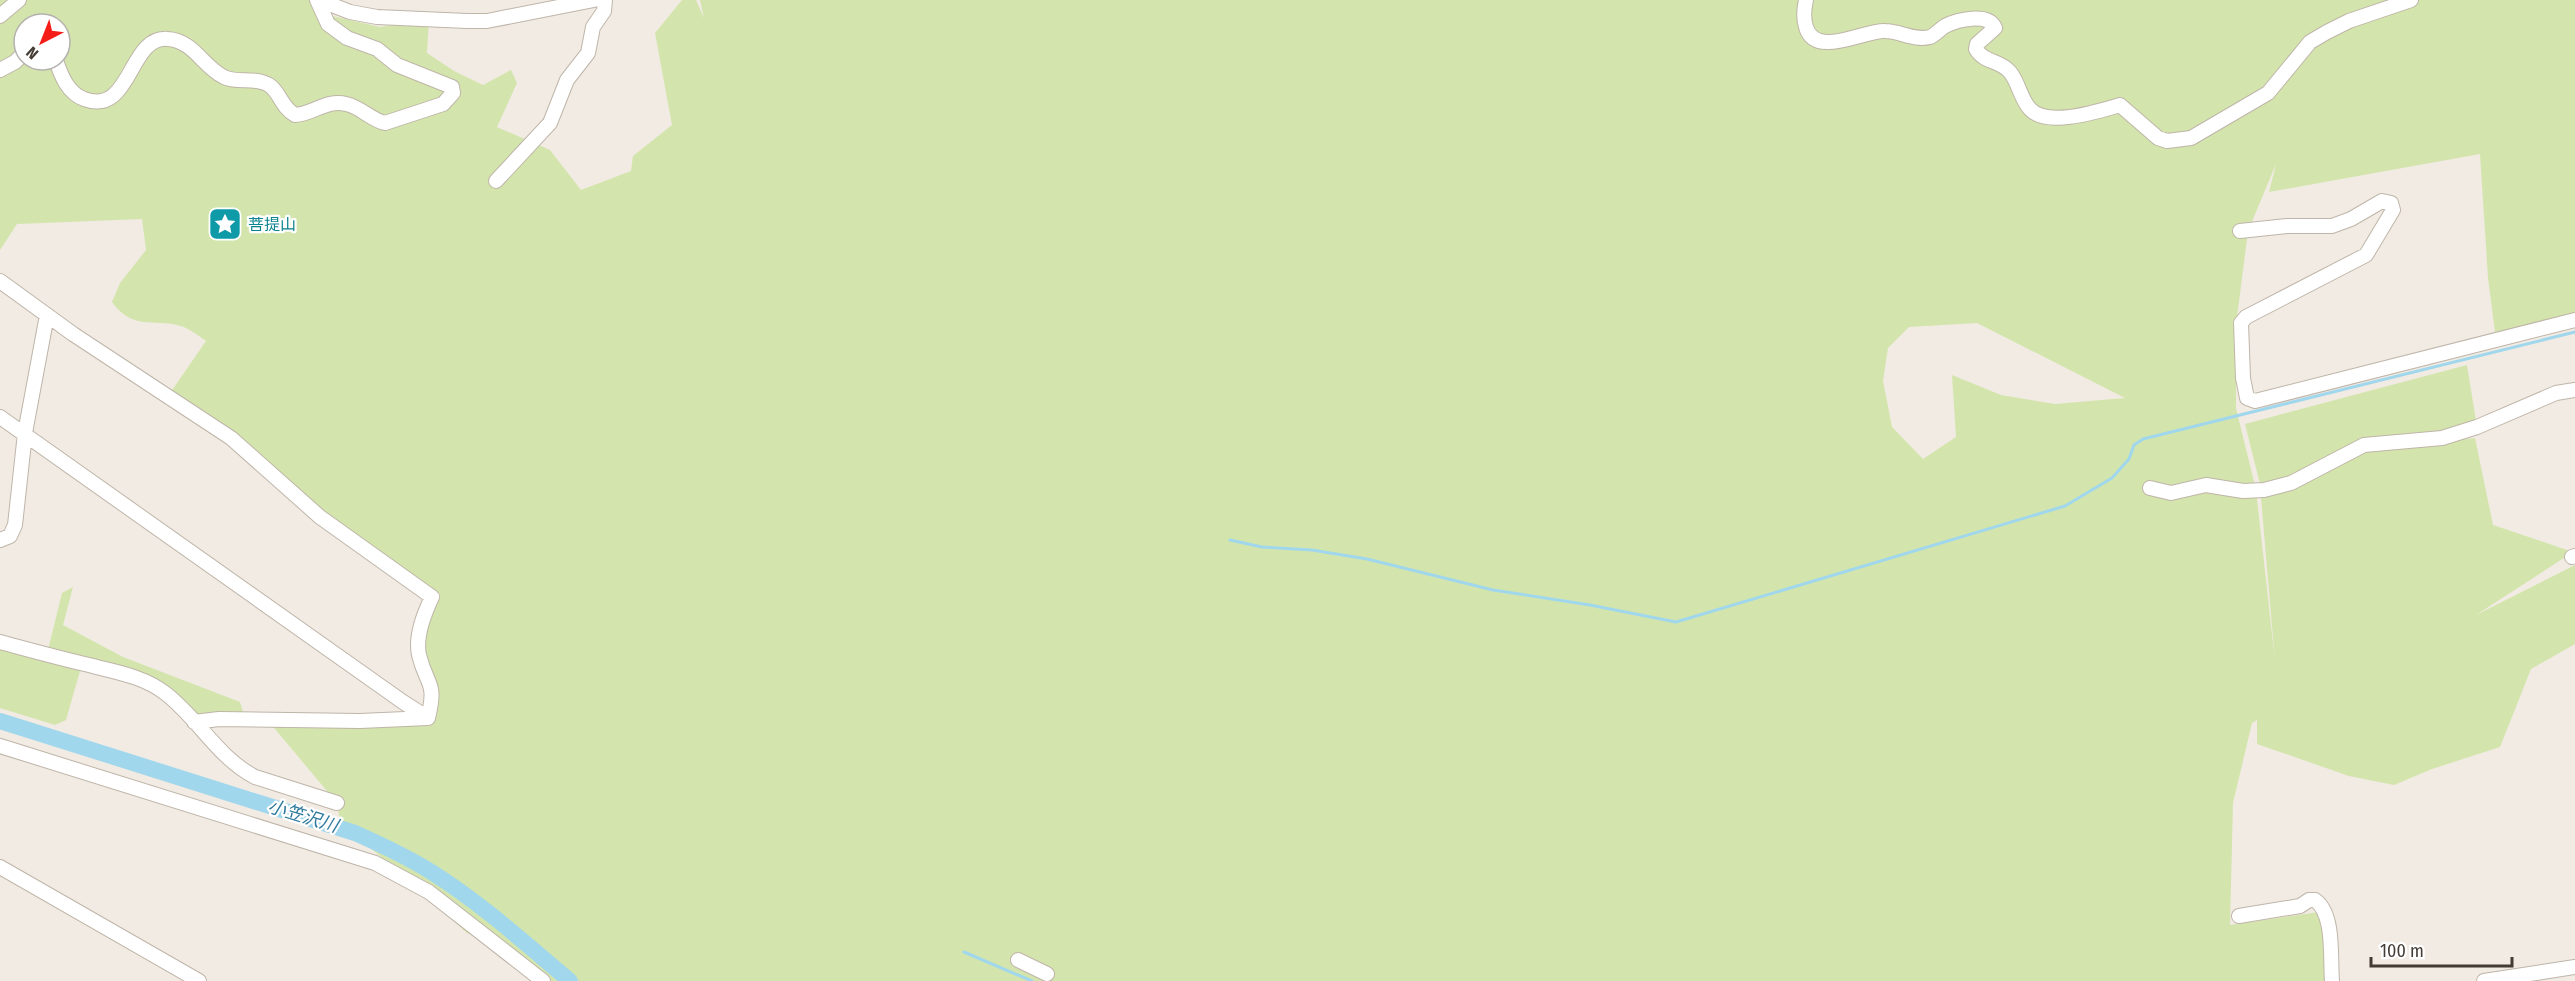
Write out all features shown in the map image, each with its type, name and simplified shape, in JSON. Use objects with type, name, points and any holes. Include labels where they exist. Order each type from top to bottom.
[{"type":"street","points":[[0,16],[19,0]]},
{"type":"street","points":[[318,0],[350,12],[377,18],[487,21],[594,0]]},
{"type":"street","points":[[60,72],[74,95],[96,102],[104,102],[112,97],[122,85],[146,48],[155,40],[165,38],[186,44],[225,78],[268,84],[275,90],[287,110],[295,115],[306,114],[323,105],[345,103],[385,123],[443,104],[453,93],[452,87],[397,65],[377,49],[347,38],[335,30],[328,24],[318,0]]},
{"type":"street","points":[[496,181],[550,123],[567,80],[588,53],[592,27],[604,11],[605,0]]},
{"type":"street","points":[[1806,0],[1804,21],[1807,31],[1813,38],[1822,42],[1838,42],[1871,32],[1886,31],[1910,37],[1931,36],[1955,23],[1986,20],[1995,28],[1977,45],[1979,55],[2004,66],[2011,73],[2028,108],[2036,115],[2050,118],[2083,116],[2120,105],[2151,134],[2167,141],[2191,138],[2268,93],[2310,42],[2327,32],[2349,21],[2411,0]]},
{"type":"street","points":[[2240,231],[2286,226],[2332,226],[2382,201],[2391,203],[2393,210],[2367,255],[2246,317],[2241,323],[2243,378],[2247,398],[2255,401],[2575,320]]},
{"type":"street","points":[[0,281],[231,438],[320,517],[432,597],[417,643],[419,656],[432,688],[433,698],[428,718]]},
{"type":"street","points":[[0,540],[10,536],[15,525],[25,433],[47,315]]},
{"type":"street","points":[[2150,488],[2170,493],[2206,485],[2243,490],[2264,490],[2291,483],[2364,445],[2442,438],[2471,429],[2556,393],[2575,390]]},
{"type":"street","points":[[0,417],[428,718]]},
{"type":"street","points":[[0,642],[144,680],[166,694],[220,752],[243,770],[255,777],[337,803]]},
{"type":"street","points":[[194,722],[219,719],[360,721],[428,718]]},
{"type":"street","points":[[0,746],[375,863],[429,891],[543,981]]},
{"type":"street","points":[[0,867],[199,981]]},
{"type":"street","points":[[2239,916],[2300,906],[2309,900],[2315,900],[2326,911],[2331,981]]},
{"type":"street","points":[[1018,960],[1047,974]]},
{"type":"street","points":[[2484,981],[2575,967]]},
{"type":"green space","points":[[0,0],[316,0],[328,15],[380,27],[429,20],[427,53],[454,71],[483,85],[511,70],[517,83],[497,127],[550,150],[581,190],[631,171],[633,156],[672,125],[655,33],[682,0],[696,0],[704,18],[700,0],[2575,0],[2575,327],[2547,322],[2495,332],[2488,278],[2480,154],[2269,192],[2276,164],[2248,231],[2237,317],[2236,408],[2256,490],[2275,661],[2261,498],[2367,451],[2475,438],[2493,525],[2573,552],[2476,615],[2575,565],[2575,644],[2531,669],[2500,747],[2432,769],[2394,785],[2349,776],[2257,744],[2257,720],[2252,723],[2233,803],[2230,925],[2326,911],[2331,981],[540,981],[486,942],[467,933],[340,821],[337,803],[270,723],[428,718],[432,690],[417,643],[432,597],[168,396],[206,341],[181,326],[135,320],[120,311],[112,302],[120,283],[146,250],[142,219],[17,224],[0,250]],"holes":[[[1977,323],[2125,398],[2055,404],[2001,395],[1952,375],[1956,437],[1923,459],[1892,427],[1883,381],[1888,348],[1909,327]]]},
{"type":"green space","points":[[2467,365],[2477,427],[2389,441],[2308,475],[2260,484],[2245,424]]},
{"type":"green space","points":[[73,587],[63,625],[123,657],[240,702],[245,719],[198,722],[166,687],[82,664],[66,720],[55,725],[0,708],[0,648],[47,654],[62,593]]},
{"type":"waterway","points":[[1230,540],[1262,547],[1312,550],[1367,559],[1493,590],[1590,605],[1676,622],[2065,506],[2112,478],[2129,459],[2134,445],[2143,439],[2575,332]]},
{"type":"waterway","name":"小笠沢川","points":[[0,721],[355,833],[414,862],[451,885],[570,981]]},
{"type":"waterway","points":[[964,952],[1032,981]]},
{"type":"place","name":"菩提山","points":[[225,224]]}]
